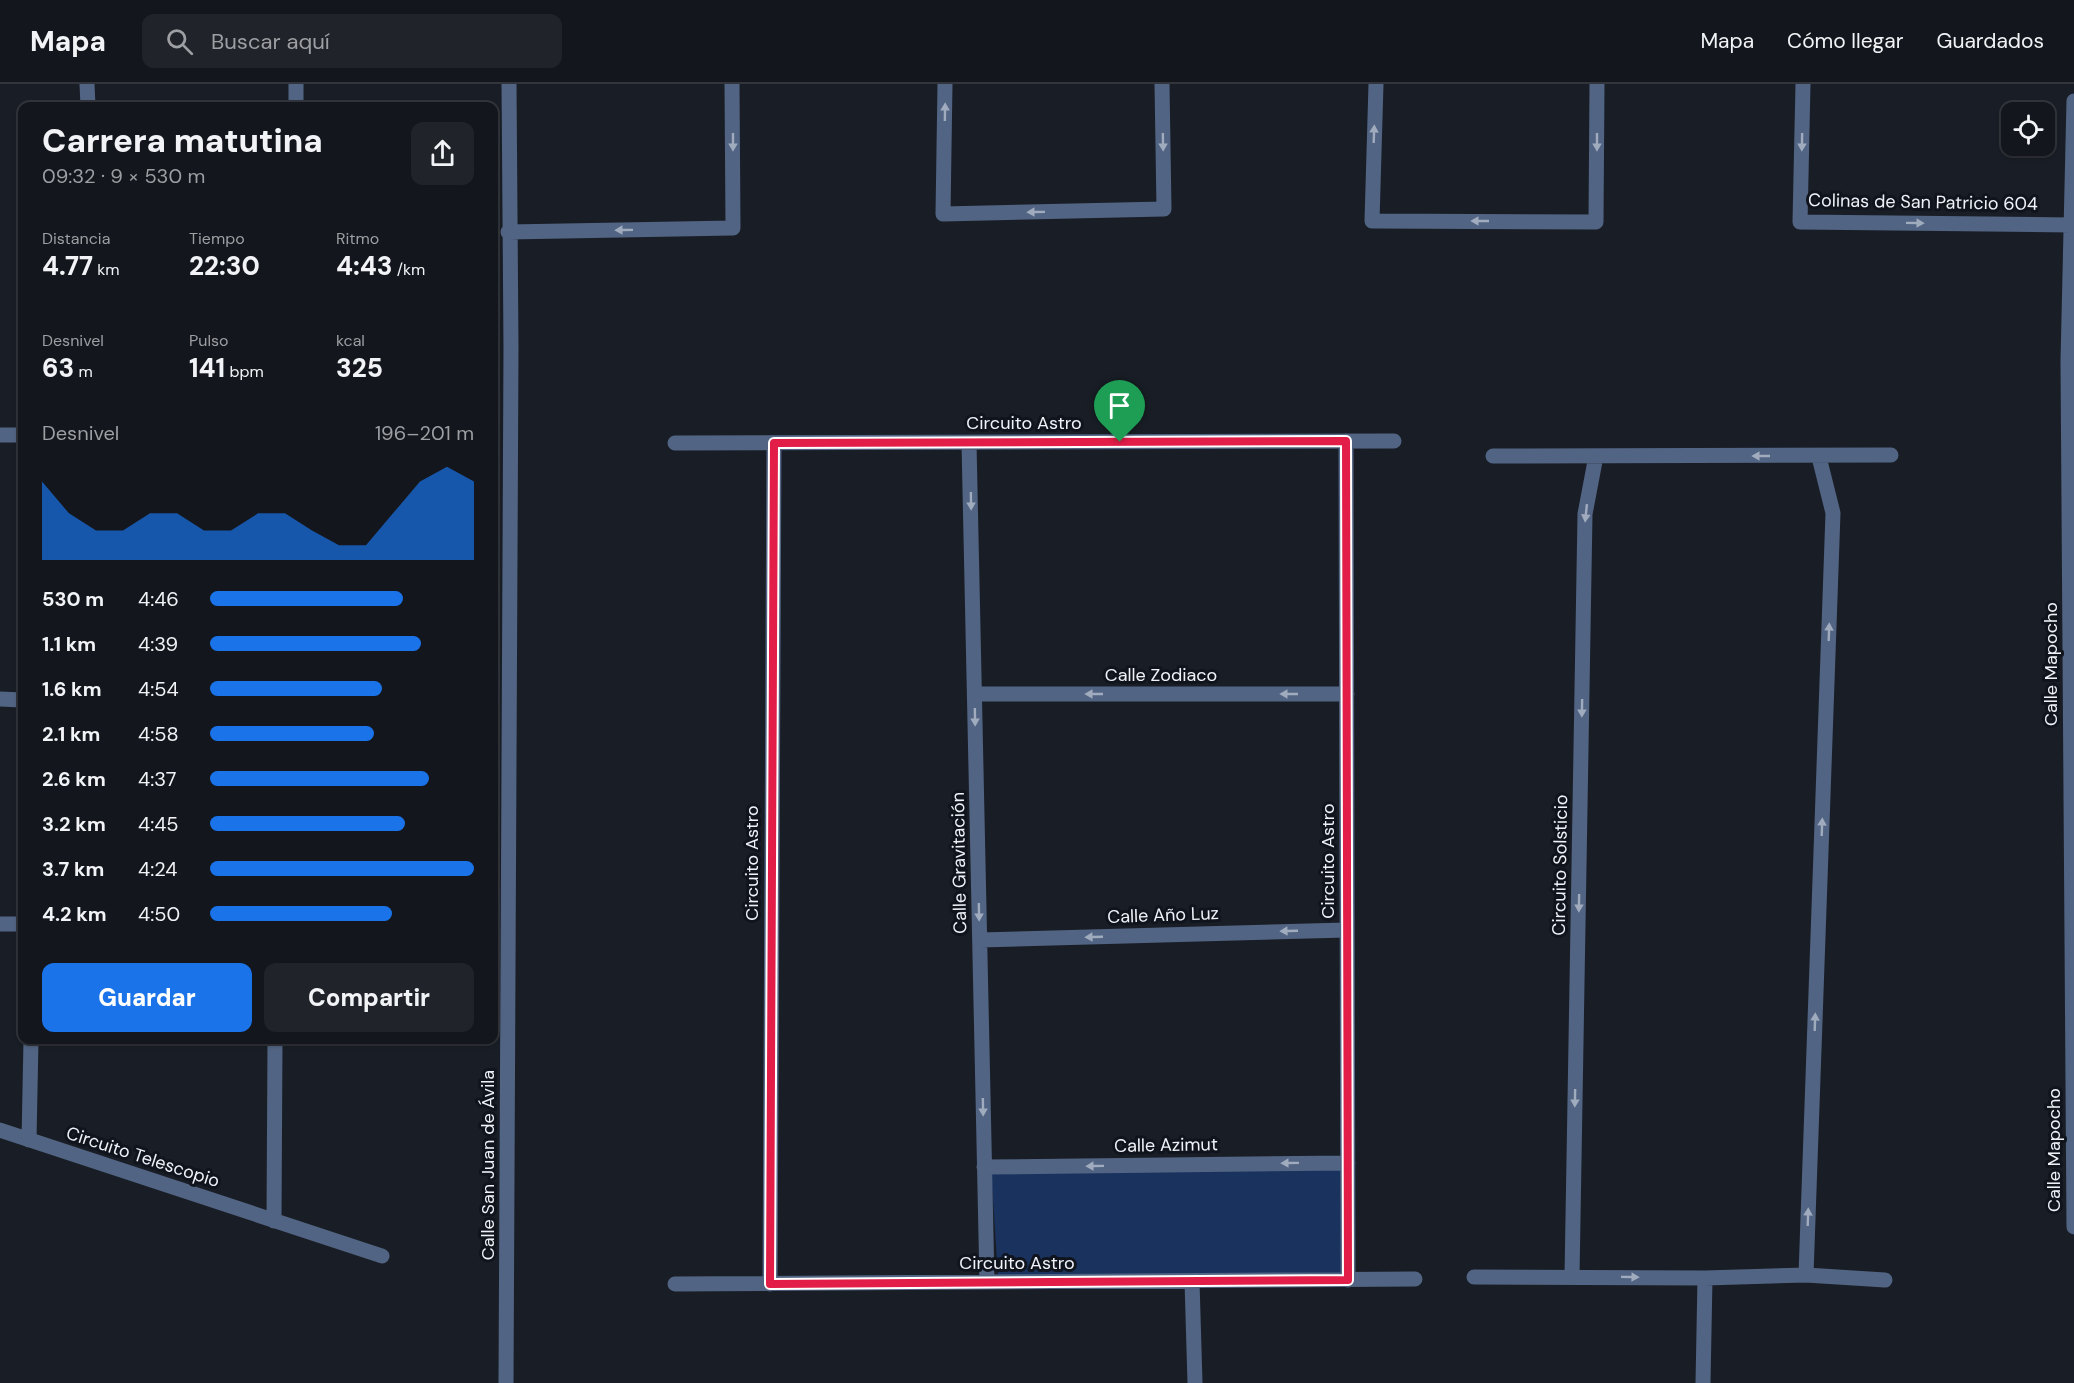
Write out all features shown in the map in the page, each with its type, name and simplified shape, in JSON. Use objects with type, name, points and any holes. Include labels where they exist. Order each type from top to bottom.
[{"type":"street","points":[[87,84],[88,102]]},
{"type":"street","points":[[296,84],[296,102]]},
{"type":"street","name":"Calle San Juan de Ávila","points":[[506,1383],[511,372],[508,232],[509,84]]},
{"type":"street","points":[[508,232],[733,228],[732,84]]},
{"type":"street","points":[[945,84],[943,214],[1164,209],[1162,84]]},
{"type":"street","points":[[1376,84],[1372,221],[1596,222],[1597,84]]},
{"type":"street","name":"Colinas de San Patricio 604","points":[[1803,84],[1800,222],[2071,225]]},
{"type":"street","name":"Calle Mapocho","points":[[2074,101],[2068,362],[2074,1227]]},
{"type":"street","points":[[0,435],[18,435]]},
{"type":"street","name":"Circuito Astro","points":[[1346,441],[1348,1280]]},
{"type":"street","name":"Circuito Astro","points":[[675,443],[1394,441]]},
{"type":"street","name":"Calle Gravitación","points":[[969,442],[987,1282]]},
{"type":"street","name":"Circuito Astro","points":[[770,1284],[774,443]]},
{"type":"street","points":[[1493,456],[1819,457],[1891,455]]},
{"type":"street","name":"Circuito Solsticio","points":[[1572,1277],[1585,514],[1596,456]]},
{"type":"street","points":[[1806,1275],[1833,513],[1819,457]]},
{"type":"street","name":"Calle Zodiaco","points":[[975,694],[1347,694]]},
{"type":"street","points":[[0,699],[18,700]]},
{"type":"street","points":[[0,924],[18,924]]},
{"type":"street","name":"Calle Año Luz","points":[[980,940],[1347,930]]},
{"type":"street","points":[[29,1140],[31,1044]]},
{"type":"street","points":[[274,1221],[275,1044]]},
{"type":"street","name":"Circuito Telescopio","points":[[0,1130],[382,1256]]},
{"type":"street","name":"Calle Azimut","points":[[984,1167],[1348,1162]]},
{"type":"street","points":[[1474,1277],[1705,1278],[1806,1275],[1885,1280]]},
{"type":"street","points":[[1703,1383],[1705,1278]]},
{"type":"street","name":"Circuito Astro","points":[[675,1284],[1415,1279]]},
{"type":"street","points":[[1192,1281],[1195,1383]]},
{"type":"shaded area","points":[[1348,1163],[1348,1280],[998,1275],[991,1171]]},
{"type":"route","points":[[1346,441],[1348,1280],[770,1284],[774,443],[1120,442],[1346,441]]}]
